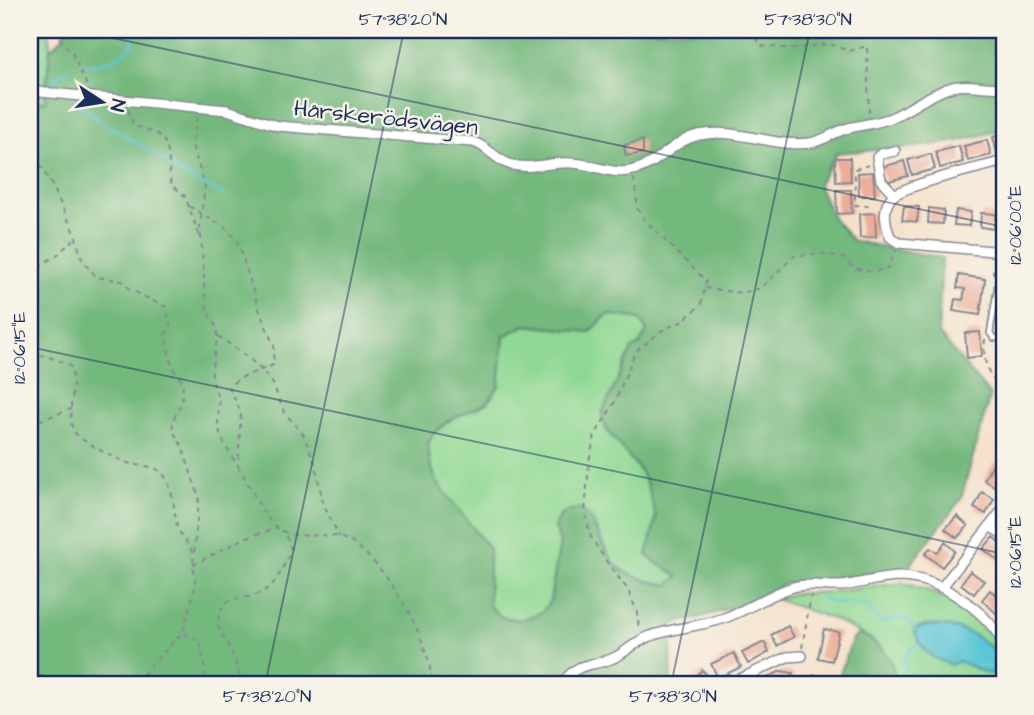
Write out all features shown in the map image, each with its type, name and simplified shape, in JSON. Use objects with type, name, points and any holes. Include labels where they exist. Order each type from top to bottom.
[{"type":"street","points":[[633,170],[646,166],[675,145],[700,135],[733,133],[791,143],[812,143],[869,122],[887,120],[929,96],[954,86],[1004,88]]},
{"type":"street","name":"Hårskerödsvägen","points":[[30,90],[227,110],[278,126],[473,142],[484,146],[505,163],[518,166],[572,163],[616,173],[633,170]]},
{"type":"street","points":[[894,194],[881,180],[878,155],[895,151]]},
{"type":"street","points":[[1004,161],[894,194],[889,200],[886,216],[890,237],[899,243],[1004,252]]},
{"type":"street","points":[[942,587],[1004,508]]},
{"type":"street","points":[[991,527],[1004,535]]},
{"type":"street","points":[[561,685],[577,668],[610,660],[640,640],[728,618],[787,589],[811,585],[841,586],[899,577],[942,587],[982,616],[1004,643]]},
{"type":"street","points":[[727,685],[788,657],[802,656]]},
{"type":"lane","points":[[1004,273],[999,278],[990,333],[994,338],[1004,339]]},
{"type":"path","points":[[53,30],[74,55],[88,85],[90,97]]},
{"type":"path","points":[[749,30],[762,47],[794,49],[830,44],[849,51],[867,46],[869,122]]},
{"type":"path","points":[[131,101],[128,111],[130,119],[140,129],[162,138],[172,186],[185,196],[201,241]]},
{"type":"path","points":[[199,109],[192,145],[205,186],[201,241],[206,303],[217,335],[212,375],[220,407],[218,424],[229,453],[257,503],[276,528],[313,536],[340,537],[355,545],[388,578],[410,613],[429,655],[431,685]]},
{"type":"path","points":[[30,147],[52,185],[76,237],[81,257],[97,277],[122,281],[131,290],[166,307],[171,328],[165,334],[172,367],[183,383],[182,401],[172,429],[182,446],[199,497],[193,565]]},
{"type":"path","points":[[869,206],[855,205],[854,171],[858,167],[878,164]]},
{"type":"path","points":[[633,170],[638,210],[660,237],[706,281],[701,305],[681,322],[664,329],[635,352],[615,402],[595,435],[589,462],[584,513],[591,537],[628,590],[637,612],[640,640]]},
{"type":"path","points":[[189,206],[224,227],[237,240],[274,346],[273,365],[236,379],[229,387],[241,412],[238,468]]},
{"type":"path","points":[[30,272],[57,255],[76,237]]},
{"type":"path","points":[[705,288],[741,293],[761,288],[794,256],[819,253],[842,257],[854,268],[874,272],[888,268],[899,243]]},
{"type":"path","points":[[995,263],[1004,261]]},
{"type":"path","points":[[217,335],[262,370],[273,384],[284,412],[303,434],[315,463],[323,503],[340,537]]},
{"type":"path","points":[[30,351],[40,356],[58,358],[70,366],[75,385],[71,425],[82,439],[128,463],[154,467],[163,474],[168,483],[179,531],[192,551],[196,584],[183,632],[141,676],[128,685]]},
{"type":"path","points":[[30,424],[71,409]]},
{"type":"path","points":[[193,565],[245,538],[276,528]]},
{"type":"path","points":[[243,685],[230,648],[217,625],[220,611],[228,601],[261,593],[281,574],[291,549],[285,531]]},
{"type":"path","points":[[802,656],[811,585]]},
{"type":"path","points":[[183,632],[200,641],[207,685]]},
{"type":"path","points":[[139,685],[141,676]]},
{"type":"green space","points":[[30,30],[49,31],[45,102],[30,99]]},
{"type":"green space","points":[[65,30],[1004,30],[1004,128],[964,140],[837,153],[818,184],[833,218],[853,241],[942,258],[938,333],[990,395],[961,499],[906,570],[784,584],[730,608],[672,624],[671,678],[668,685],[30,685],[30,101],[45,102],[50,49],[64,36]],"holes":[[[608,314],[640,319],[647,331],[639,345],[632,349],[602,413],[606,429],[639,469],[647,484],[656,517],[647,555],[678,577],[668,585],[619,570],[605,550],[591,518],[579,508],[561,514],[555,527],[560,543],[550,601],[542,612],[521,620],[501,617],[489,606],[489,549],[437,482],[430,463],[428,444],[433,434],[448,421],[487,403],[499,386],[504,336],[525,325],[590,332]]]},
{"type":"green space","points":[[608,314],[640,319],[647,331],[610,397],[606,429],[639,469],[651,493],[655,518],[648,555],[679,577],[668,585],[626,572],[604,547],[591,518],[555,527],[560,543],[550,601],[542,612],[521,620],[501,617],[489,606],[489,549],[437,482],[430,463],[428,444],[433,434],[448,421],[488,402],[499,386],[504,336],[525,325],[590,332]]},
{"type":"green space","points":[[901,583],[940,596],[975,619],[1004,652],[1004,685],[894,685],[895,679],[871,639],[835,620],[776,599],[792,594]]},
{"type":"green space","points":[[859,634],[874,642],[886,654],[893,668],[894,685],[836,685],[852,640]]},
{"type":"water","points":[[930,625],[958,629],[982,640],[997,654],[998,668],[988,674],[959,661],[951,665],[931,656],[923,649],[914,629]]},
{"type":"building","points":[[1004,134],[1004,151],[997,153],[993,137]]},
{"type":"building","points":[[643,140],[643,153],[626,156],[624,145]]},
{"type":"building","points":[[987,140],[991,155],[968,161],[964,146]]},
{"type":"building","points":[[959,146],[963,162],[940,168],[936,152]]},
{"type":"building","points":[[931,154],[935,169],[912,175],[908,160]]},
{"type":"building","points":[[835,158],[850,158],[851,181],[836,182]]},
{"type":"building","points":[[904,161],[908,176],[885,182],[881,167]]},
{"type":"building","points":[[873,172],[875,196],[859,196],[858,173]]},
{"type":"building","points":[[836,190],[851,190],[852,213],[837,214]]},
{"type":"building","points":[[904,206],[919,207],[917,222],[902,220]]},
{"type":"building","points":[[929,208],[944,210],[943,224],[928,223]]},
{"type":"building","points":[[956,210],[971,212],[969,226],[954,225]]},
{"type":"building","points":[[875,213],[876,237],[860,238],[859,214]]},
{"type":"building","points":[[981,213],[996,214],[994,229],[980,227]]},
{"type":"building","points":[[959,275],[985,279],[980,315],[953,311],[955,299],[963,300],[965,289],[957,288]]},
{"type":"building","points":[[980,332],[982,356],[967,358],[965,333]]},
{"type":"building","points":[[994,462],[1004,468],[996,487],[984,480]]},
{"type":"building","points":[[982,492],[994,499],[986,514],[974,508]]},
{"type":"building","points":[[957,516],[968,526],[957,538],[945,529]]},
{"type":"building","points":[[993,537],[1004,547],[1004,557],[1000,562],[983,549]]},
{"type":"building","points":[[945,542],[955,551],[942,567],[925,554],[930,548],[937,553]]},
{"type":"building","points":[[970,571],[984,581],[974,594],[961,584]]},
{"type":"building","points":[[990,590],[1004,602],[997,614],[982,600]]},
{"type":"building","points":[[788,626],[794,637],[777,646],[771,635]]},
{"type":"building","points":[[824,629],[839,632],[832,661],[818,658]]},
{"type":"building","points":[[764,642],[769,652],[748,664],[742,653]]},
{"type":"building","points":[[734,653],[741,667],[718,678],[711,664]]},
{"type":"building","points":[[702,670],[711,679],[705,685],[689,684]]},
{"type":"building","points":[[781,671],[793,673],[791,685],[770,685],[767,678]]},
{"type":"building","points":[[814,675],[826,682],[824,685],[808,685]]},
{"type":"waterway","points":[[83,64],[105,62],[122,54],[133,44],[131,30]]},
{"type":"waterway","points":[[50,84],[67,69]]},
{"type":"waterway","points":[[81,105],[99,120],[168,162],[177,171],[226,196]]},
{"type":"waterway","points":[[820,597],[833,603],[868,605],[882,623],[892,619],[907,619],[914,629]]},
{"type":"waterway","points":[[903,685],[906,670],[904,660],[911,649],[919,644]]}]
